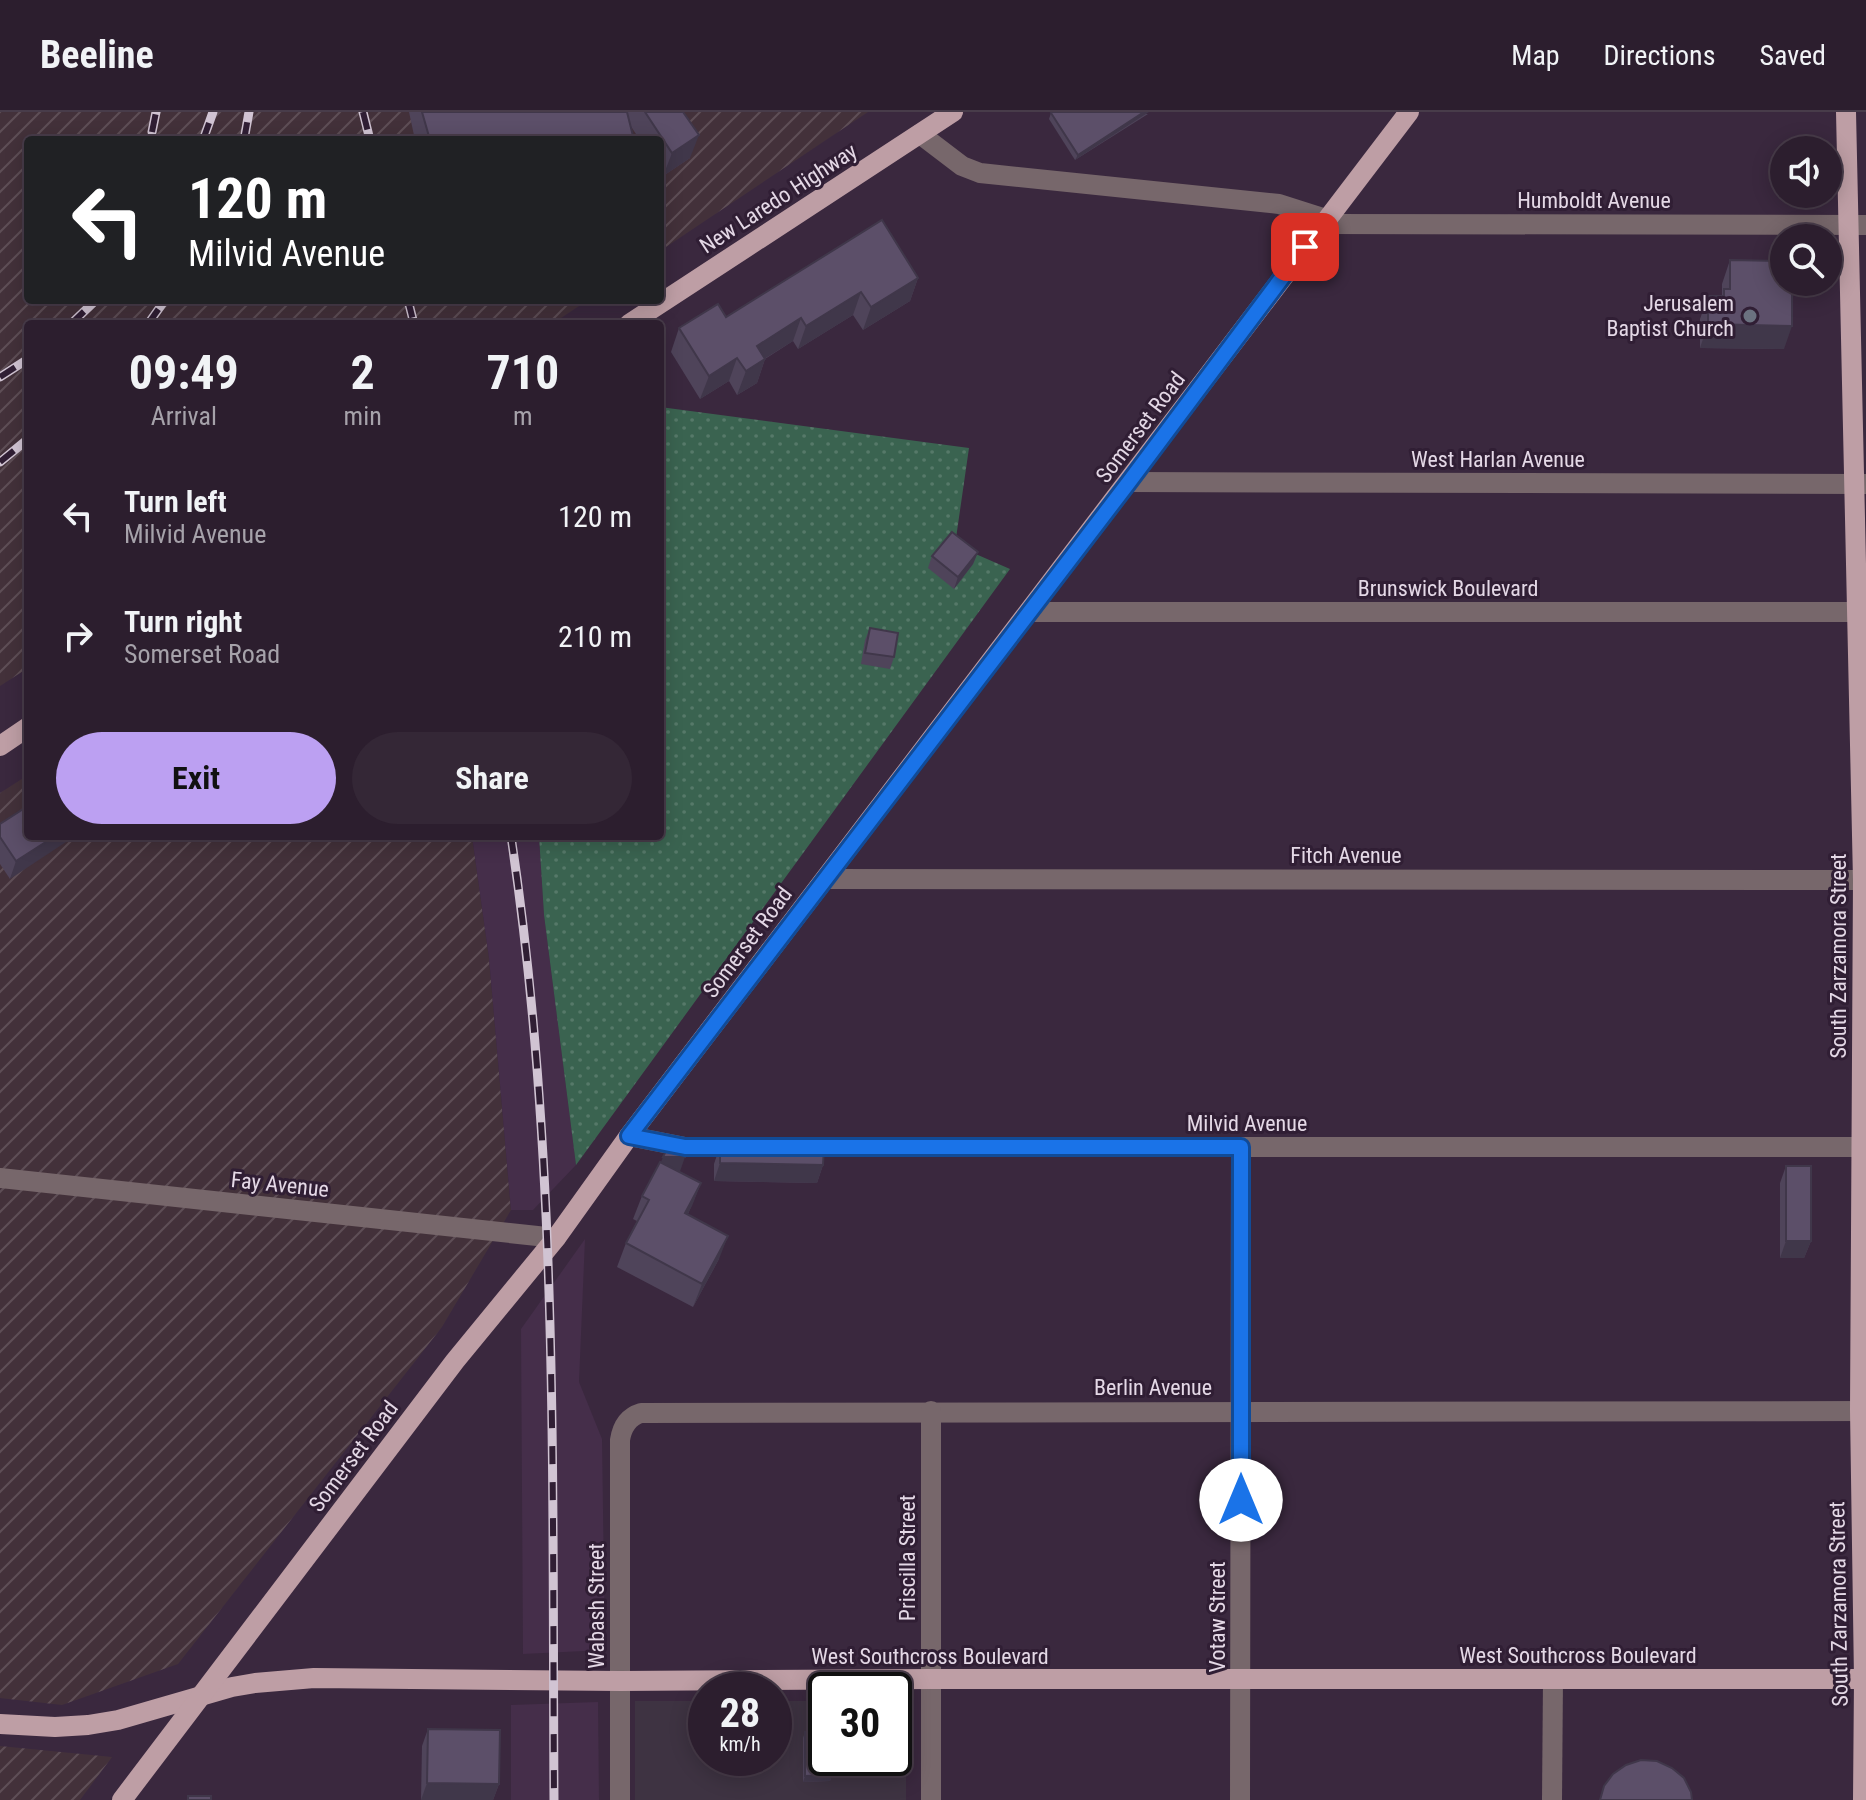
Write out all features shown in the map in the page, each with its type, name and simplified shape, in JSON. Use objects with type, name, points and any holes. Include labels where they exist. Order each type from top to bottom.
[{"type":"main road","name":"New Laredo Highway","points":[[664,301],[953,112]]},
{"type":"main road","name":"Somerset Road","points":[[122,1800],[455,1361],[556,1238],[629,1136],[1409,112]]},
{"type":"main road","name":"South Zarzamora Street","points":[[1846,112],[1858,225],[1861,484],[1863,1800]]},
{"type":"main road","name":"New Laredo Highway","points":[[635,320],[660,304]]},
{"type":"main road","points":[[0,746],[24,730]]},
{"type":"main road","name":"West Southcross Boulevard","points":[[0,1724],[88,1725],[118,1720],[203,1694],[255,1683],[314,1678],[620,1681],[1865,1679]]},
{"type":"street","name":"Humboldt Avenue","points":[[920,134],[962,166],[980,173],[1279,204],[1324,221],[1858,225]]},
{"type":"street","name":"West Harlan Avenue","points":[[1129,482],[1861,484]]},
{"type":"street","name":"Brunswick Boulevard","points":[[1029,612],[1862,612]]},
{"type":"street","name":"Fitch Avenue","points":[[826,879],[1864,880]]},
{"type":"street","name":"Milvid Avenue","points":[[629,1136],[685,1147],[1863,1147]]},
{"type":"street","name":"Votaw Street","points":[[1240,1800],[1241,1147]]},
{"type":"street","name":"Fay Avenue","points":[[0,1178],[556,1238]]},
{"type":"street","name":"Berlin Avenue","points":[[633,1416],[641,1413],[931,1411],[1863,1410]]},
{"type":"street","name":"Priscilla Street","points":[[931,1411],[931,1800]]},
{"type":"street","name":"Wabash Street","points":[[620,1800],[620,1440],[621,1430],[633,1416]]},
{"type":"street","points":[[1552,1800],[1553,1679]]},
{"type":"shaded area","points":[[0,112],[868,112],[664,248],[664,136],[24,136],[24,304],[582,304],[558,320],[24,320],[24,671],[0,686]]},
{"type":"shaded area","points":[[24,778],[24,840],[473,840],[489,958],[511,1210],[442,1327],[178,1664],[62,1705],[0,1698],[0,793]]},
{"type":"shaded area","points":[[473,840],[539,840],[544,915],[576,1165],[533,1210],[511,1210],[489,958]]},
{"type":"shaded area","points":[[585,1239],[579,1382],[602,1439],[605,1650],[523,1654],[521,1329]]},
{"type":"shaded area","points":[[635,1701],[688,1701],[688,1776],[792,1776],[792,1701],[808,1701],[808,1776],[906,1776],[906,1800],[635,1800]]},
{"type":"shaded area","points":[[598,1702],[599,1800],[511,1800],[511,1705]]},
{"type":"shaded area","points":[[0,1746],[112,1757],[80,1800],[0,1800]]},
{"type":"green space","points":[[664,408],[969,448],[955,545],[1010,569],[576,1165],[544,915],[539,840],[664,840]]},
{"type":"building","points":[[422,112],[627,112],[633,136],[429,136]]},
{"type":"building","points":[[645,112],[683,112],[699,135],[672,153],[664,136],[661,136]]},
{"type":"building","points":[[1052,112],[1144,112],[1078,155]]},
{"type":"building","points":[[882,220],[918,278],[871,307],[861,292],[806,326],[801,318],[757,346],[765,359],[746,371],[737,358],[709,376],[679,328],[718,304],[726,317]]},
{"type":"building","points":[[1730,260],[1770,261],[1770,296],[1792,296],[1792,326],[1708,324],[1708,296],[1724,296],[1724,289],[1730,289]]},
{"type":"building","points":[[952,532],[978,552],[958,577],[932,556]]},
{"type":"building","points":[[870,628],[898,633],[894,657],[865,653]]},
{"type":"building","points":[[24,809],[24,840],[49,840],[16,861],[0,837],[0,824]]},
{"type":"building","points":[[671,1140],[684,1140],[685,1157],[663,1157]]},
{"type":"building","points":[[720,1146],[824,1147],[823,1165],[720,1163]]},
{"type":"building","points":[[660,1162],[701,1183],[685,1213],[728,1236],[702,1284],[626,1243],[649,1200],[642,1196]]},
{"type":"building","points":[[1786,1166],[1811,1166],[1811,1241],[1786,1241]]},
{"type":"building","points":[[428,1729],[500,1730],[499,1784],[427,1783]]},
{"type":"building","points":[[805,1732],[808,1732],[808,1776],[805,1776]]},
{"type":"building","points":[[1641,1760],[1657,1761],[1672,1768],[1684,1778],[1692,1800],[1600,1800],[1604,1786],[1613,1774]]},
{"type":"building","points":[[188,1796],[211,1796],[211,1800],[188,1800]]},
{"type":"railway","points":[[152,132],[156,112]]},
{"type":"railway","points":[[204,136],[213,112]]},
{"type":"railway","points":[[245,136],[249,112]]},
{"type":"railway","points":[[363,112],[369,136]]},
{"type":"railway","points":[[75,320],[92,304]]},
{"type":"railway","points":[[151,320],[162,304]]},
{"type":"railway","points":[[409,304],[413,320]]},
{"type":"railway","points":[[0,377],[24,362]]},
{"type":"railway","points":[[0,462],[24,442]]},
{"type":"railway","points":[[512,840],[527,956],[545,1196],[552,1438],[554,1800]]},
{"type":"place","name":"Jerusalem Baptist Church","points":[[1750,316]]},
{"type":"route","points":[[1241,1500],[1241,1147],[685,1147],[629,1136],[1305,247]]}]
